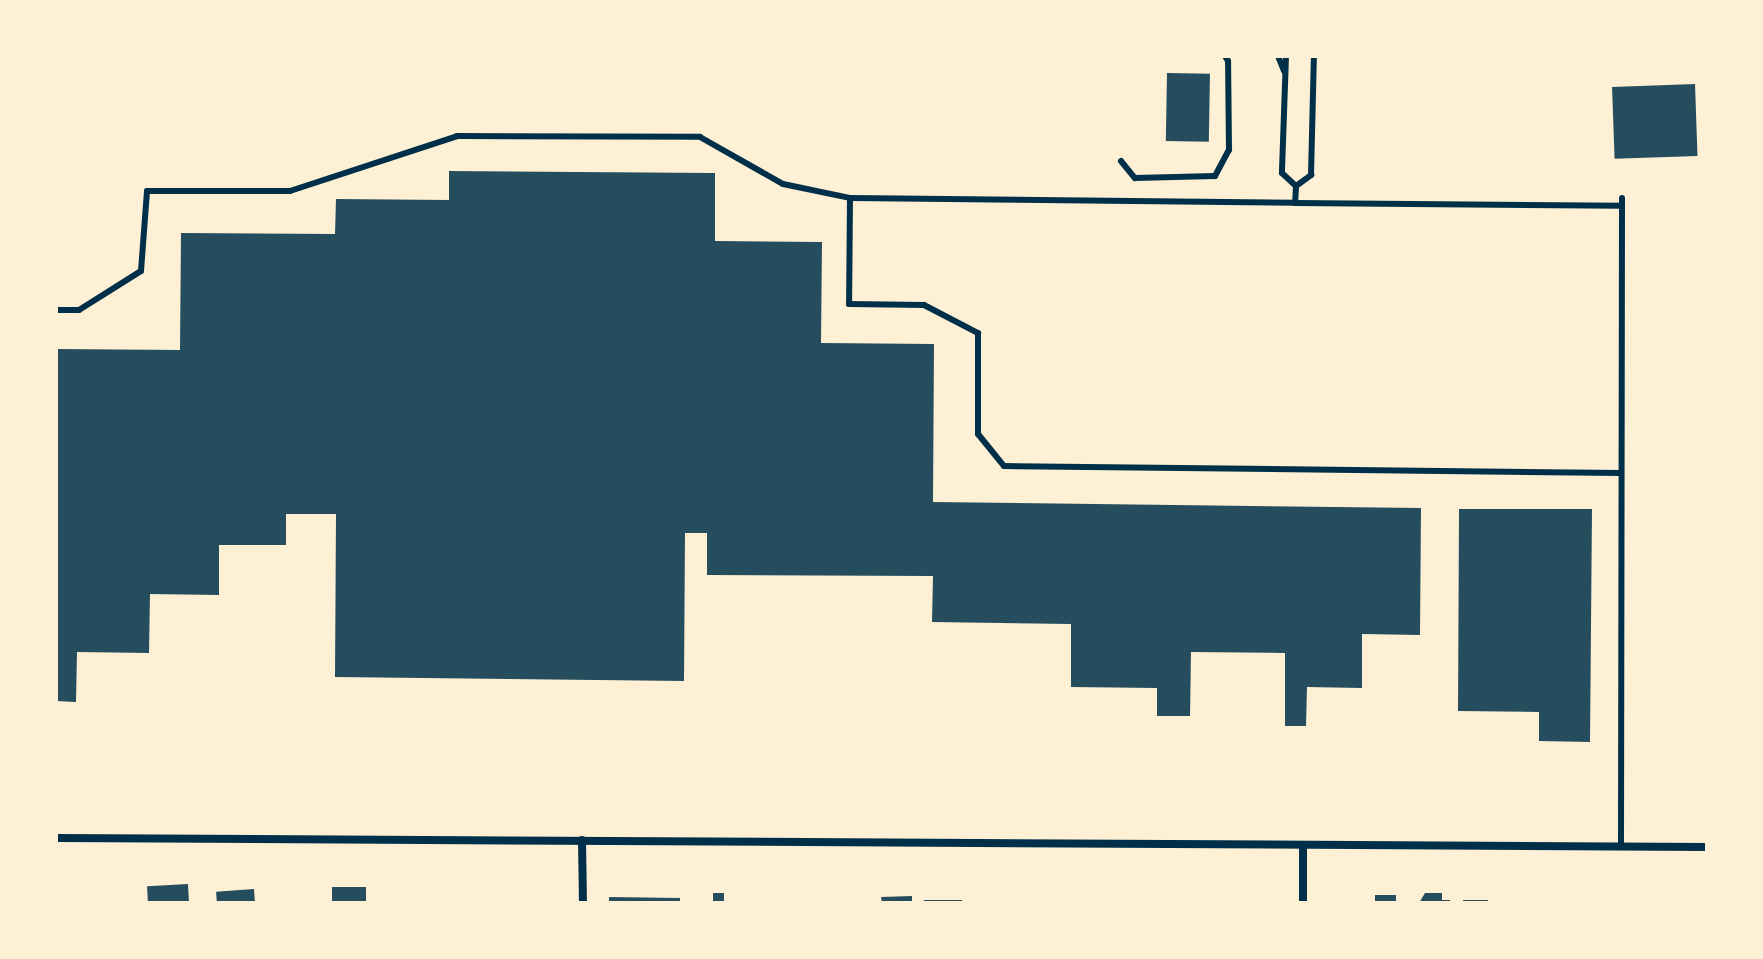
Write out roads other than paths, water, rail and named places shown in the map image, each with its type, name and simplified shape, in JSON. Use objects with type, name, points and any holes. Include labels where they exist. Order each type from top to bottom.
[{"type":"street","points":[[56,838],[1707,847]]},
{"type":"street","points":[[582,840],[583,903]]},
{"type":"street","points":[[1303,845],[1303,903]]},
{"type":"lane","points":[[1121,161],[1135,178],[1215,176],[1229,150],[1228,61],[1225,56]]},
{"type":"lane","points":[[1278,56],[1285,74]]},
{"type":"lane","points":[[1286,56],[1282,173],[1296,186]]},
{"type":"lane","points":[[1296,186],[1311,175],[1314,56]]},
{"type":"lane","points":[[56,310],[79,310],[141,271],[147,191],[290,191],[457,136],[700,137],[783,184],[850,198],[1295,203],[1622,202],[1621,846]]},
{"type":"lane","points":[[1295,203],[1296,186]]},
{"type":"lane","points":[[850,198],[849,304],[924,305],[978,333],[978,434],[1004,466],[1621,473]]}]
